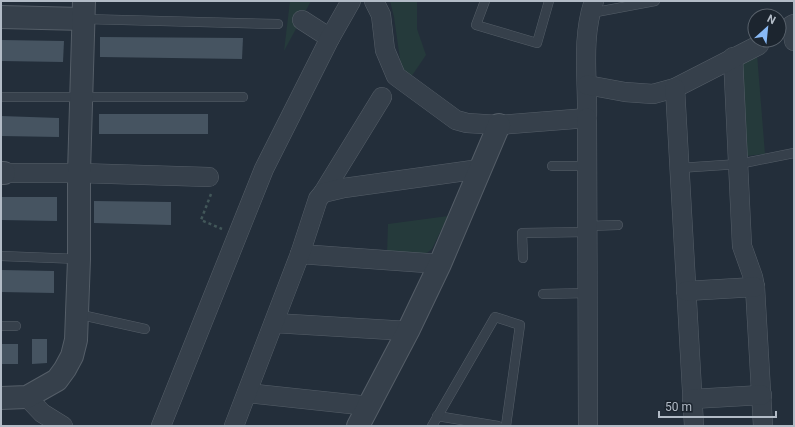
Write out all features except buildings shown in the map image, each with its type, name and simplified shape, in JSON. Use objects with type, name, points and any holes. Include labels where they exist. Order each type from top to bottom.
[{"type":"street","points":[[161,426],[264,169],[330,38],[351,1]]},
{"type":"street","points":[[374,1],[381,15],[385,50],[396,76],[456,120],[466,123],[499,125],[587,118]]},
{"type":"street","points":[[588,426],[588,85],[586,78],[586,41],[590,5]]},
{"type":"street","points":[[1,17],[83,10],[79,173],[79,259],[76,340],[65,369],[57,380],[28,397],[1,398]]},
{"type":"street","points":[[302,20],[330,38]]},
{"type":"street","points":[[588,85],[625,92],[653,94],[675,88],[752,48]]},
{"type":"street","points":[[733,57],[742,246],[753,276],[764,426]]},
{"type":"street","points":[[675,88],[694,426]]},
{"type":"street","points":[[234,426],[300,254],[318,199],[382,97]]},
{"type":"street","points":[[358,426],[408,331],[440,264],[499,125]]},
{"type":"street","points":[[323,192],[480,169]]},
{"type":"street","points":[[2,173],[79,173],[210,185]]},
{"type":"street","points":[[300,254],[440,264]]},
{"type":"street","points":[[686,291],[754,287]]},
{"type":"street","points":[[274,323],[408,331]]},
{"type":"street","points":[[247,393],[369,406]]},
{"type":"street","points":[[692,399],[762,395]]},
{"type":"street","points":[[28,397],[42,413],[63,426]]},
{"type":"lane","points":[[485,1],[476,25],[536,43],[550,1]]},
{"type":"lane","points":[[590,5],[654,1]]},
{"type":"lane","points":[[83,10],[278,24]]},
{"type":"lane","points":[[1,97],[244,97]]},
{"type":"lane","points":[[679,168],[739,164],[794,154]]},
{"type":"lane","points":[[552,166],[588,166]]},
{"type":"lane","points":[[523,258],[522,233],[588,229],[618,225]]},
{"type":"lane","points":[[1,256],[79,259]]},
{"type":"lane","points":[[543,294],[588,293]]},
{"type":"lane","points":[[77,314],[145,329]]},
{"type":"lane","points":[[432,426],[495,317],[520,325],[506,426]]},
{"type":"lane","points":[[1,326],[16,326]]},
{"type":"lane","points":[[437,416],[498,426]]},
{"type":"path","points":[[210,185],[201,220],[238,235]]},
{"type":"green space","points":[[290,1],[311,1],[284,51]]},
{"type":"green space","points":[[390,1],[417,1],[417,29],[426,55],[409,80],[402,73],[394,17]]},
{"type":"green space","points":[[757,54],[765,154],[747,156],[742,64]]},
{"type":"green space","points":[[448,216],[432,249],[423,256],[387,254],[388,224]]}]
